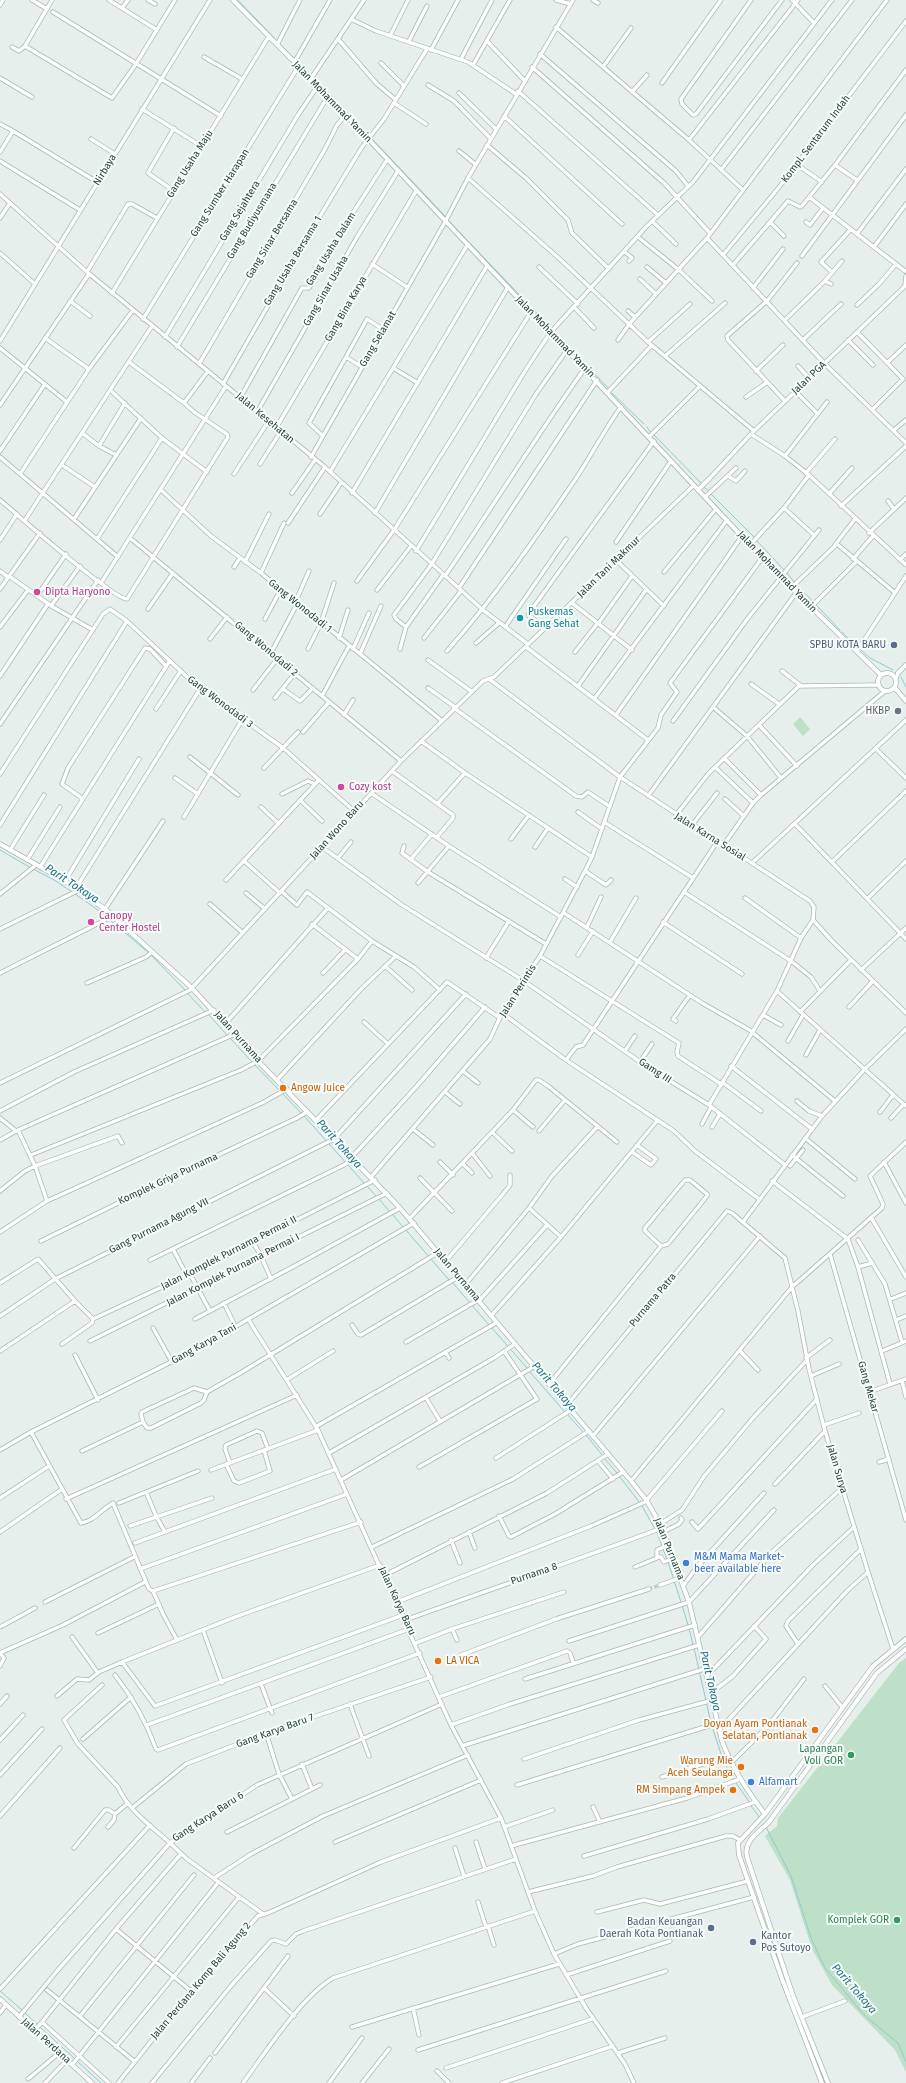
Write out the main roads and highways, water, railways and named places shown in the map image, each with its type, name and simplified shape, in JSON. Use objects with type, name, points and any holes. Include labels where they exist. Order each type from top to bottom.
[{"type":"waterway","points":[[238,0],[277,41]]},
{"type":"waterway","points":[[279,43],[310,75]]},
{"type":"waterway","points":[[313,78],[319,84]]},
{"type":"waterway","points":[[335,101],[369,136]]},
{"type":"waterway","points":[[371,138],[446,217]]},
{"type":"waterway","points":[[448,220],[551,328]]},
{"type":"waterway","points":[[556,333],[608,388]]},
{"type":"waterway","points":[[612,393],[644,424]]},
{"type":"waterway","points":[[647,427],[651,433]]},
{"type":"waterway","points":[[654,435],[702,484]]},
{"type":"waterway","points":[[704,487],[709,491]]},
{"type":"waterway","points":[[711,494],[755,538]]},
{"type":"waterway","points":[[757,541],[785,571]]},
{"type":"waterway","points":[[787,573],[795,583]]},
{"type":"waterway","points":[[797,585],[840,630]]},
{"type":"waterway","points":[[842,632],[848,638]]},
{"type":"waterway","points":[[851,640],[858,647]]},
{"type":"waterway","points":[[860,649],[870,658],[893,670]]},
{"type":"waterway","points":[[901,677],[906,687]]},
{"type":"waterway","name":"Parit Tokaya","points":[[0,850],[31,868]]},
{"type":"waterway","name":"Parit Tokaya","points":[[33,869],[56,881],[72,892]]},
{"type":"waterway","name":"Parit Tokaya","points":[[75,894],[98,910],[149,953]]},
{"type":"waterway","name":"Parit Tokaya","points":[[151,955],[185,990]]},
{"type":"waterway","name":"Parit Tokaya","points":[[187,993],[205,1012]]},
{"type":"waterway","name":"Parit Tokaya","points":[[208,1014],[227,1035]]},
{"type":"waterway","name":"Parit Tokaya","points":[[230,1038],[252,1062]]},
{"type":"waterway","name":"Parit Tokaya","points":[[254,1064],[280,1091]]},
{"type":"waterway","name":"Parit Tokaya","points":[[282,1093],[302,1114]]},
{"type":"waterway","name":"Parit Tokaya","points":[[304,1116],[365,1184]]},
{"type":"waterway","name":"Parit Tokaya","points":[[367,1186],[377,1197]]},
{"type":"waterway","name":"Parit Tokaya","points":[[379,1199],[390,1212]]},
{"type":"waterway","name":"Parit Tokaya","points":[[392,1214],[403,1227]]},
{"type":"waterway","name":"Parit Tokaya","points":[[405,1229],[449,1280]]},
{"type":"waterway","name":"Parit Tokaya","points":[[452,1282],[489,1325]]},
{"type":"waterway","name":"Parit Tokaya","points":[[491,1327],[527,1368]]},
{"type":"waterway","name":"Parit Tokaya","points":[[529,1371],[565,1412]]},
{"type":"waterway","name":"Parit Tokaya","points":[[567,1414],[584,1433]]},
{"type":"waterway","name":"Parit Tokaya","points":[[586,1435],[603,1456]]},
{"type":"waterway","name":"Parit Tokaya","points":[[605,1459],[617,1473]]},
{"type":"waterway","name":"Parit Tokaya","points":[[619,1476],[640,1503]]},
{"type":"waterway","name":"Parit Tokaya","points":[[642,1506],[655,1529]]},
{"type":"waterway","name":"Parit Tokaya","points":[[657,1532],[662,1546]]},
{"type":"waterway","name":"Parit Tokaya","points":[[663,1549],[667,1559]]},
{"type":"waterway","name":"Parit Tokaya","points":[[668,1562],[681,1602]]},
{"type":"waterway","name":"Parit Tokaya","points":[[682,1605],[688,1625]]},
{"type":"waterway","name":"Parit Tokaya","points":[[689,1628],[693,1645]]},
{"type":"waterway","name":"Parit Tokaya","points":[[694,1648],[711,1723]]},
{"type":"waterway","name":"Parit Tokaya","points":[[712,1726],[722,1757]]},
{"type":"waterway","name":"Parit Tokaya","points":[[723,1760],[734,1780]]},
{"type":"waterway","name":"Parit Tokaya","points":[[736,1783],[750,1803]]},
{"type":"waterway","name":"Parit Tokaya","points":[[751,1806],[760,1818]]},
{"type":"waterway","name":"Parit Tokaya","points":[[766,1827],[791,1876],[811,1938],[825,1968],[864,2015],[898,2043],[906,2062]]},
{"type":"waterway","points":[[0,1991],[22,2010]]},
{"type":"waterway","points":[[24,2012],[38,2025]]},
{"type":"waterway","points":[[40,2027],[75,2059]]},
{"type":"waterway","points":[[77,2061],[101,2083]]},
{"type":"tunnel","points":[[649,1589],[660,1585]]},
{"type":"place","name":"Dipta Haryono","points":[[37,592]]},
{"type":"place","name":"Puskemas Gang Sehat","points":[[520,618]]},
{"type":"place","name":"SPBU KOTA BARU","points":[[894,645]]},
{"type":"place","name":"HKBP","points":[[898,711]]},
{"type":"place","name":"Cozy kost","points":[[341,787]]},
{"type":"place","name":"Canopy Center Hostel","points":[[91,922]]},
{"type":"place","name":"Angow Juice","points":[[283,1088]]},
{"type":"place","name":"M&M Mama Market- beer available here","points":[[686,1563]]},
{"type":"place","name":"LA VICA","points":[[438,1661]]},
{"type":"place","name":"Doyan Ayam Pontianak Selatan, Pontianak","points":[[815,1730]]},
{"type":"place","name":"Lapangan Voli GOR","points":[[851,1755]]},
{"type":"place","name":"Warung Mie Aceh Seulanga","points":[[741,1767]]},
{"type":"place","name":"Alfamart","points":[[751,1782]]},
{"type":"place","name":"RM Simpang Ampek","points":[[733,1790]]},
{"type":"place","name":"Komplek GOR","points":[[897,1920]]},
{"type":"place","name":"Badan Keuangan Daerah Kota Pontianak","points":[[711,1928]]},
{"type":"place","name":"Kantor Pos Sutoyo","points":[[753,1942]]}]
